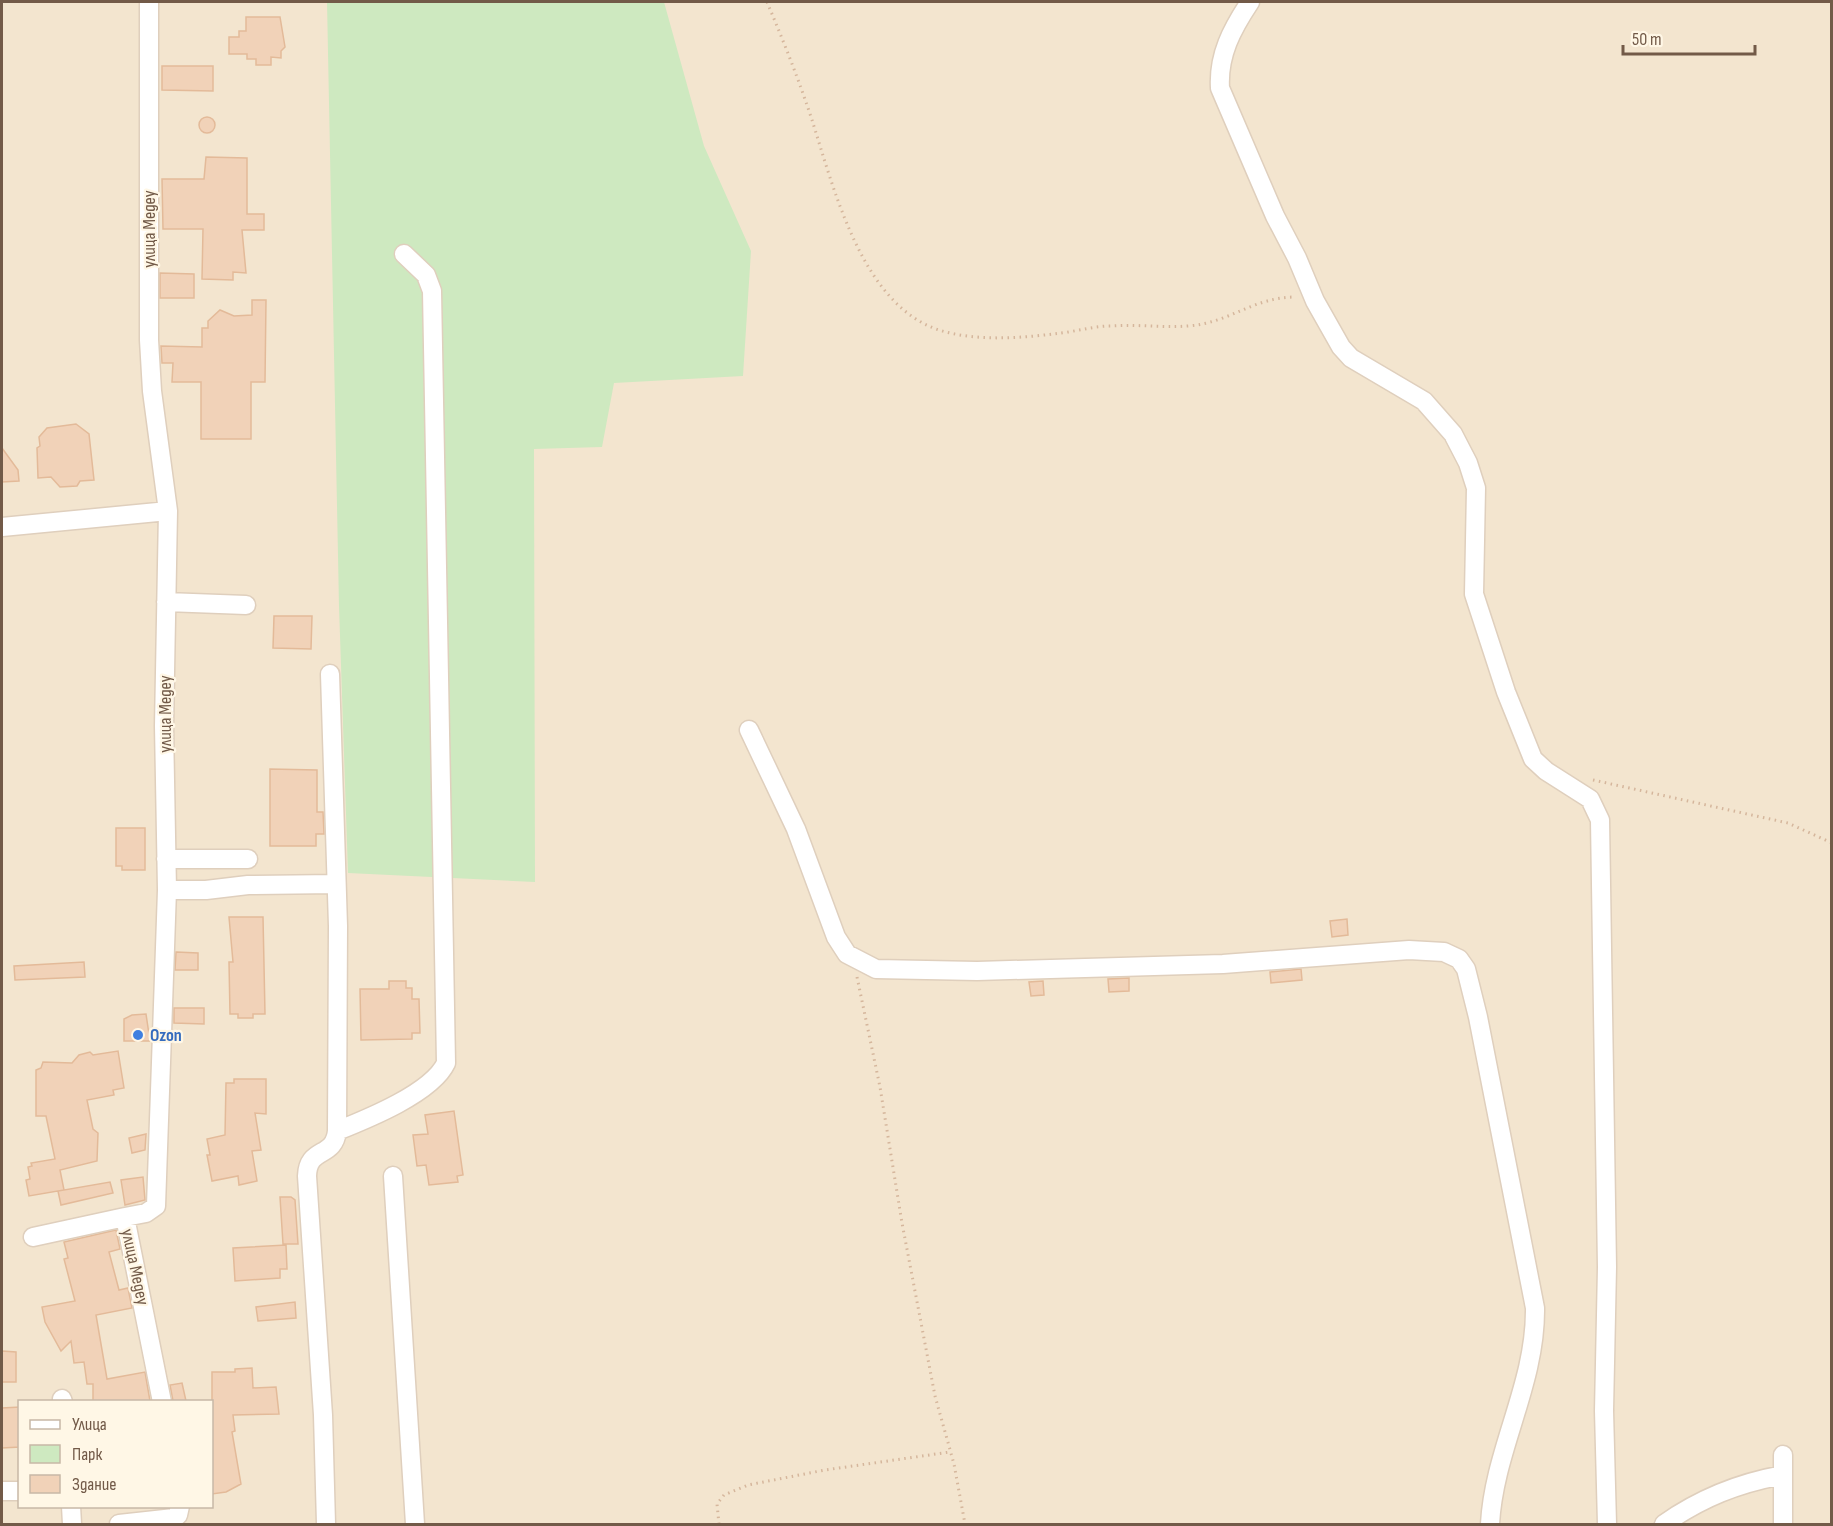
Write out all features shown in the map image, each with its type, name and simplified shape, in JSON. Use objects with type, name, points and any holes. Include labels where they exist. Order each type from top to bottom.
[{"type":"street","name":"улица Медеу","points":[[149,2],[149,340],[152,391],[168,511],[167,890],[156,1206],[146,1213],[125,1217],[162,1400]]},
{"type":"street","points":[[1250,2],[1222,55],[1220,88],[1315,301],[1341,347],[1351,358],[1424,401],[1453,434],[1468,463],[1476,488],[1474,594],[1520,728],[1533,759],[1546,771],[1590,799],[1597,809],[1600,820],[1606,1267],[1604,1411],[1607,1524]]},
{"type":"street","points":[[337,1131],[375,1116],[408,1098],[442,1071],[446,1063],[432,291],[426,275],[404,255]]},
{"type":"street","points":[[2,527],[168,511]]},
{"type":"street","points":[[166,602],[246,605]]},
{"type":"street","points":[[326,1524],[323,1415],[308,1163],[314,1155],[328,1150],[333,1145],[337,1131],[338,926],[330,674]]},
{"type":"street","points":[[749,730],[796,829],[836,937],[847,954],[876,969],[977,970],[1223,964],[1409,950],[1444,952],[1459,959],[1466,969],[1478,1017],[1535,1308],[1535,1338],[1532,1355],[1517,1413],[1498,1465],[1490,1524]]},
{"type":"street","points":[[166,858],[248,859]]},
{"type":"street","points":[[167,890],[206,890],[248,885],[336,884]]},
{"type":"street","points":[[393,1176],[415,1524]]},
{"type":"street","points":[[33,1237],[125,1217]]},
{"type":"street","points":[[1783,1455],[1783,1524]]},
{"type":"street","points":[[1664,1524],[1691,1505],[1720,1491],[1783,1475]]},
{"type":"street","points":[[2,1491],[18,1491]]},
{"type":"street","points":[[71,1508],[72,1524]]},
{"type":"street","points":[[119,1524],[177,1512]]},
{"type":"path","points":[[767,2],[812,121],[840,206],[856,242],[890,297],[915,320],[952,332],[1023,337],[1110,326],[1207,324],[1226,319],[1259,302],[1284,297],[1315,301]]},
{"type":"path","points":[[1587,779],[1788,823],[1832,843]]},
{"type":"path","points":[[859,988],[880,1087],[902,1223],[935,1396],[950,1452],[965,1524]]},
{"type":"path","points":[[719,1524],[717,1504],[724,1495],[748,1485],[825,1470],[950,1452]]},
{"type":"shaded area","points":[[2,2],[1831,2],[1831,1524],[2,1524]]},
{"type":"green space","points":[[327,2],[664,2],[704,146],[751,251],[743,376],[614,383],[602,447],[534,449],[535,882],[348,873],[339,606]]},
{"type":"building","points":[[246,17],[280,17],[285,47],[281,51],[281,58],[271,57],[271,65],[256,65],[256,59],[247,59],[247,54],[229,54],[229,37],[239,37],[239,31],[246,31]]},
{"type":"building","points":[[162,66],[213,66],[213,91],[162,90]]},
{"type":"building","points":[[207,117],[215,125],[207,133],[199,125]]},
{"type":"building","points":[[206,157],[247,158],[247,214],[264,214],[264,230],[242,230],[246,273],[233,272],[233,280],[202,279],[203,229],[163,229],[162,179],[204,179]]},
{"type":"building","points":[[160,273],[194,274],[194,298],[160,298]]},
{"type":"building","points":[[252,300],[266,300],[265,382],[251,382],[251,439],[201,439],[201,382],[172,382],[173,363],[162,363],[161,346],[202,347],[202,328],[208,328],[208,321],[220,310],[234,316],[252,315]]},
{"type":"building","points":[[76,424],[89,434],[94,480],[80,481],[77,486],[60,487],[51,477],[38,478],[39,437],[47,428]]},
{"type":"building","points":[[2,448],[18,470],[19,481],[2,482]]},
{"type":"building","points":[[274,616],[312,616],[311,649],[273,648]]},
{"type":"building","points":[[270,769],[317,770],[317,812],[323,812],[324,834],[316,834],[316,846],[270,846]]},
{"type":"building","points":[[116,828],[145,828],[145,870],[122,870],[122,866],[116,866]]},
{"type":"building","points":[[229,917],[263,917],[265,1014],[253,1014],[253,1018],[238,1018],[238,1014],[230,1014],[229,962],[233,962]]},
{"type":"building","points":[[1347,919],[1348,935],[1332,937],[1330,921]]},
{"type":"building","points":[[176,952],[198,953],[198,970],[175,970]]},
{"type":"building","points":[[84,962],[85,977],[15,980],[14,966]]},
{"type":"building","points":[[1301,969],[1302,980],[1271,983],[1270,972]]},
{"type":"building","points":[[1129,978],[1129,991],[1109,992],[1108,979]]},
{"type":"building","points":[[389,981],[406,981],[406,988],[412,988],[412,999],[419,999],[420,1033],[412,1033],[412,1039],[361,1040],[360,989],[389,989]]},
{"type":"building","points":[[1043,981],[1044,995],[1031,996],[1029,982]]},
{"type":"building","points":[[174,1008],[204,1008],[204,1024],[174,1023]]},
{"type":"building","points":[[146,1014],[150,1041],[124,1041],[124,1019],[132,1015]]},
{"type":"building","points":[[118,1051],[124,1088],[113,1090],[114,1095],[87,1100],[93,1129],[98,1133],[97,1161],[60,1170],[64,1190],[29,1196],[26,1180],[30,1179],[28,1167],[32,1166],[31,1163],[55,1159],[46,1116],[36,1116],[36,1070],[41,1068],[43,1062],[72,1063],[79,1055],[90,1052],[93,1055]]},
{"type":"building","points":[[234,1079],[266,1079],[266,1114],[255,1113],[261,1150],[252,1151],[257,1181],[239,1185],[238,1176],[212,1181],[207,1155],[210,1155],[207,1139],[225,1135],[226,1083],[234,1083]]},
{"type":"building","points":[[454,1111],[463,1175],[457,1176],[458,1182],[429,1185],[426,1165],[417,1166],[413,1135],[428,1134],[425,1115]]},
{"type":"building","points":[[146,1134],[145,1150],[132,1153],[129,1138]]},
{"type":"building","points":[[143,1177],[145,1200],[125,1205],[121,1180]]},
{"type":"building","points":[[110,1182],[113,1193],[61,1205],[58,1191]]},
{"type":"building","points":[[280,1197],[291,1197],[295,1200],[298,1244],[283,1244]]},
{"type":"building","points":[[116,1230],[120,1249],[109,1252],[119,1290],[128,1288],[132,1308],[96,1315],[107,1379],[145,1372],[150,1400],[93,1400],[93,1384],[87,1384],[84,1362],[74,1363],[71,1341],[61,1351],[45,1322],[42,1307],[75,1301],[64,1259],[68,1258],[64,1242]]},
{"type":"building","points":[[286,1245],[287,1269],[280,1269],[280,1278],[235,1281],[233,1248]]},
{"type":"building","points":[[295,1302],[296,1318],[258,1321],[256,1307]]},
{"type":"building","points":[[2,1351],[16,1352],[16,1382],[2,1382]]},
{"type":"building","points":[[252,1368],[253,1388],[276,1387],[279,1414],[233,1415],[235,1431],[232,1432],[241,1484],[226,1492],[213,1494],[212,1372],[235,1372],[235,1369]]},
{"type":"building","points":[[182,1383],[186,1400],[173,1400],[170,1385]]},
{"type":"building","points":[[18,1407],[18,1447],[2,1448],[2,1408]]},
{"type":"place","name":"Ozon","points":[[138,1035]]}]
